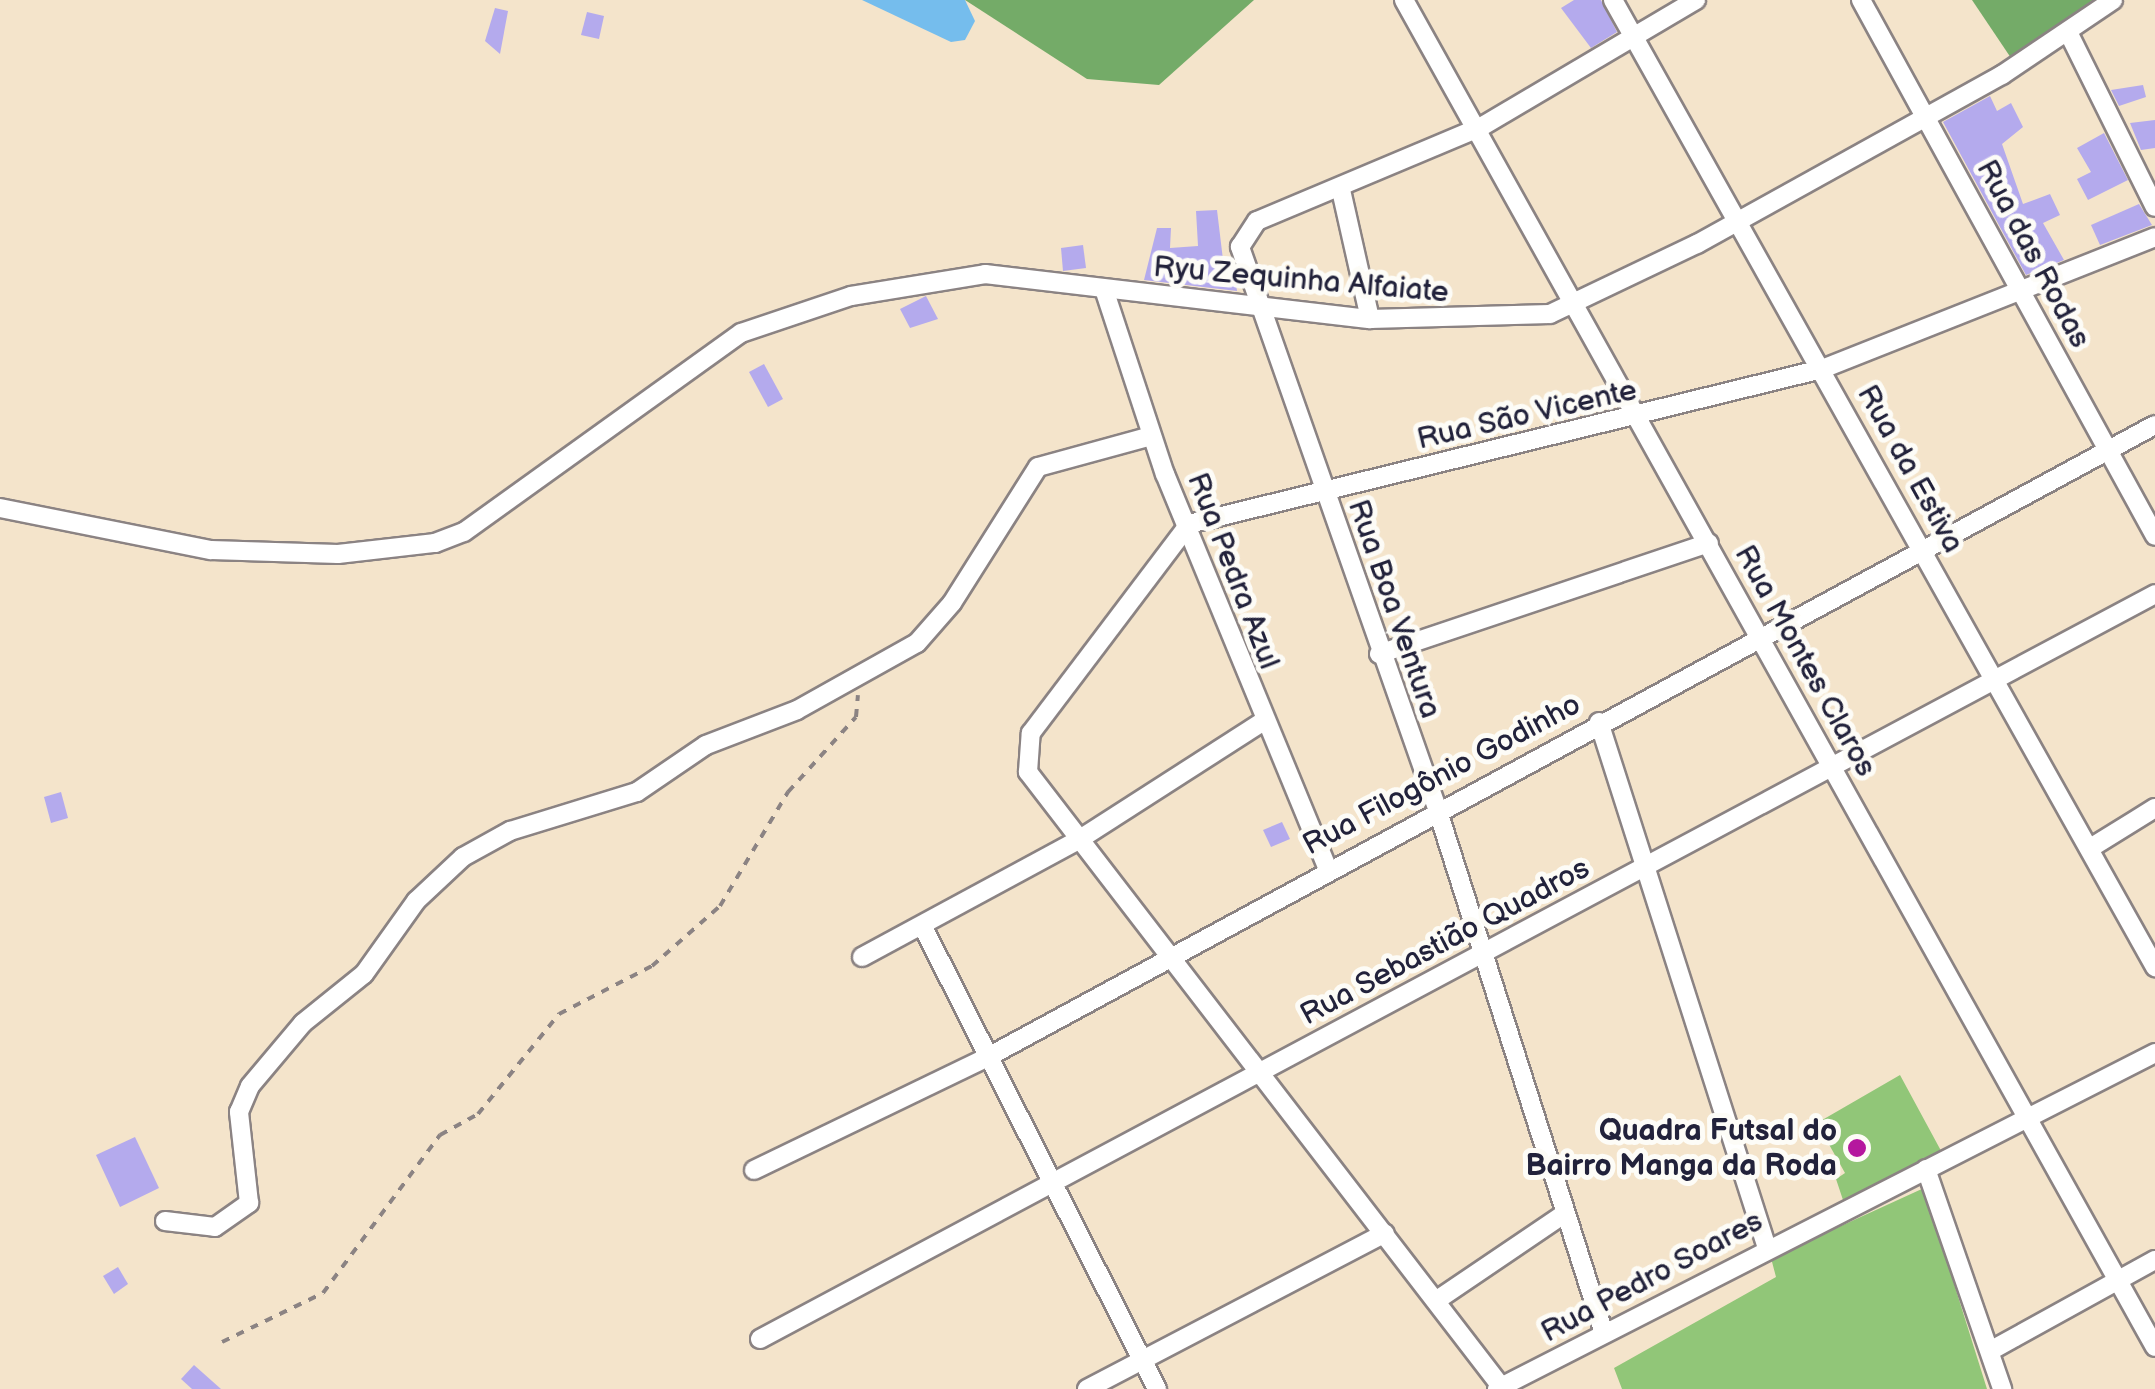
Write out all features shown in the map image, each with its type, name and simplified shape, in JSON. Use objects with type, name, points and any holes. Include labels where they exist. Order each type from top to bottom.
[{"type":"street","name":"Rua da Estiva","points":[[1614,0],[2092,847],[2155,968]]},
{"type":"street","points":[[1370,319],[1341,190],[1481,127],[1696,0]]},
{"type":"street","name":"Rua das Rodas","points":[[1860,0],[2155,536]]},
{"type":"street","name":"Ryu Zequinha Alfaiate","points":[[0,508],[211,550],[418,546],[464,532],[741,333],[851,296],[985,274],[1370,319],[1513,321],[1580,304],[1737,222],[2068,32],[2113,0]]},
{"type":"street","name":"Rua Montes Claros","points":[[1404,1],[1481,127],[1580,304],[2155,1347]]},
{"type":"street","points":[[2068,32],[2155,206]]},
{"type":"street","name":"Rua Boa Ventura","points":[[1341,190],[1246,227],[1240,247],[1437,808],[1604,1333]]},
{"type":"street","name":"Rua São Vicente","points":[[1188,524],[1642,418],[1822,369],[2024,294],[2155,236]]},
{"type":"street","name":"Rua Pedra Azul","points":[[1104,289],[1150,436],[1188,524],[1262,722],[1327,868]]},
{"type":"street","name":"Rua Filogônio Godinho","points":[[754,1170],[986,1058],[1437,808],[2155,425]]},
{"type":"street","points":[[165,1221],[215,1227],[248,1203],[239,1112],[250,1086],[303,1022],[364,974],[416,901],[463,856],[539,820],[637,792],[706,745],[852,680],[916,642],[952,603],[1038,466],[1150,436]]},
{"type":"street","points":[[1188,524],[1031,733],[1028,772],[1385,1233],[1440,1298],[1501,1388]]},
{"type":"street","points":[[1380,654],[1709,543]]},
{"type":"street","name":"Rua Sebastião Quadros","points":[[760,1339],[2155,594]]},
{"type":"street","points":[[862,957],[924,929],[1080,839],[1262,722]]},
{"type":"street","points":[[1599,722],[1642,868],[1766,1248]]},
{"type":"street","points":[[2092,847],[2155,808]]},
{"type":"street","points":[[924,929],[1156,1389]]},
{"type":"street","name":"Rua Pedro Soares","points":[[1501,1388],[1766,1248],[2155,1053]]},
{"type":"street","points":[[1926,1170],[2002,1389]]},
{"type":"street","points":[[1440,1298],[1564,1214]]},
{"type":"street","points":[[1088,1389],[1385,1233]]},
{"type":"street","points":[[1990,1350],[2155,1260]]},
{"type":"path","points":[[222,1342],[324,1293],[440,1135],[478,1114],[559,1014],[652,966],[720,906],[788,792],[856,717],[852,680]]},
{"type":"green space","points":[[965,0],[1254,0],[1159,85],[1087,79]]},
{"type":"green space","points":[[1972,0],[2093,0],[2011,58]]},
{"type":"green space","points":[[1900,1075],[1946,1160],[1846,1209],[1836,1179],[1845,1173],[1817,1123]]},
{"type":"green space","points":[[1924,1188],[1987,1389],[1622,1389],[1614,1368],[1776,1277],[1771,1258]]},
{"type":"water","points":[[862,0],[965,0],[975,21],[965,40],[951,42]]},
{"type":"building","points":[[1574,0],[1601,0],[1617,32],[1591,48],[1561,8]]},
{"type":"building","points":[[495,8],[508,11],[500,54],[485,41]]},
{"type":"building","points":[[587,12],[604,16],[599,39],[581,35]]},
{"type":"building","points":[[2143,85],[2146,97],[2119,106],[2111,90]]},
{"type":"building","points":[[1990,96],[1997,111],[2011,103],[2023,127],[2002,144],[2023,204],[2050,194],[2060,215],[2043,223],[2064,260],[2026,275],[1943,122]]},
{"type":"building","points":[[2155,120],[2155,148],[2141,150],[2130,123]]},
{"type":"building","points":[[2104,133],[2128,180],[2088,200],[2077,179],[2091,172],[2077,148]]},
{"type":"building","points":[[2139,204],[2152,225],[2100,245],[2091,225]]},
{"type":"building","points":[[1217,210],[1224,268],[1234,268],[1237,291],[1144,280],[1157,228],[1171,228],[1170,248],[1198,246],[1196,211]]},
{"type":"building","points":[[1083,245],[1086,268],[1063,271],[1061,248]]},
{"type":"building","points":[[926,296],[938,319],[910,328],[900,309]]},
{"type":"building","points":[[764,364],[783,399],[768,407],[749,372]]},
{"type":"building","points":[[61,792],[68,818],[51,823],[44,797]]},
{"type":"building","points":[[1282,822],[1290,839],[1271,847],[1263,830]]},
{"type":"building","points":[[135,1137],[159,1188],[120,1207],[96,1155]]},
{"type":"building","points":[[118,1267],[128,1284],[114,1294],[103,1276]]},
{"type":"building","points":[[194,1365],[221,1389],[192,1389],[181,1379]]},
{"type":"place","name":"Quadra Futsal do Bairro Manga da Roda","points":[[1857,1148]]}]
